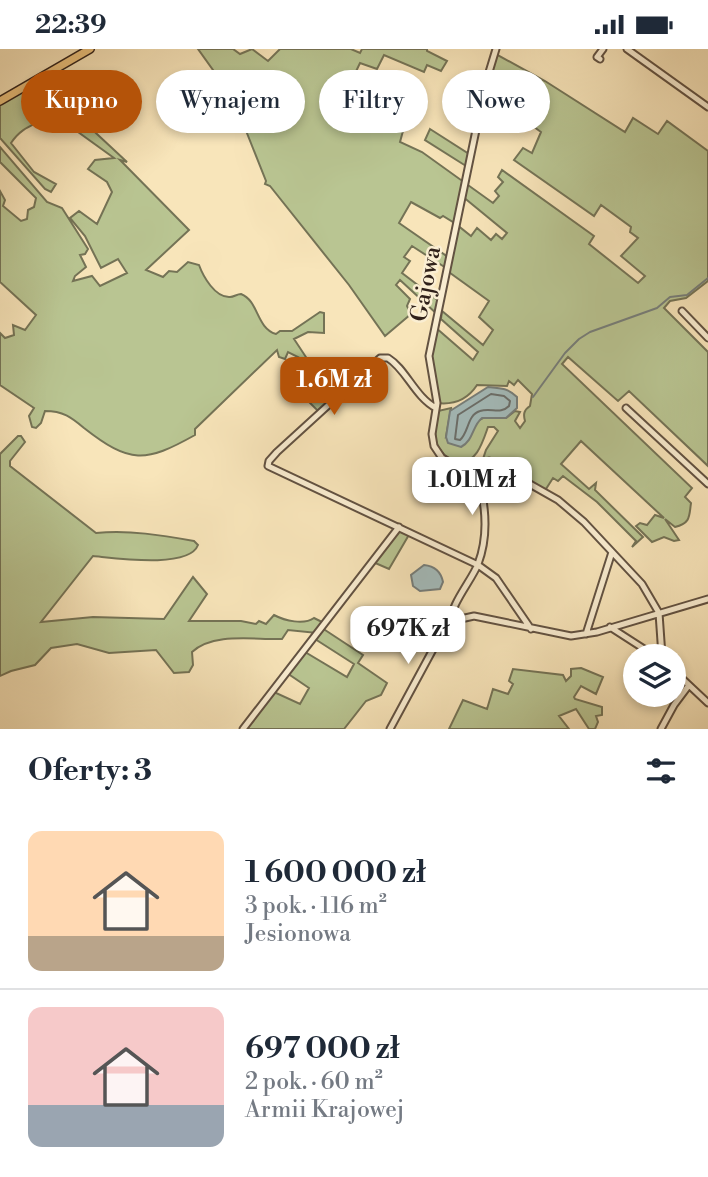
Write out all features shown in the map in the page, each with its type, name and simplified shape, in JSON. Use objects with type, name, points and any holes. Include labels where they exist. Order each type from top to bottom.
[{"type":"main road","points":[[0,101],[90,49]]},
{"type":"street","name":"Gajowa","points":[[478,478],[442,458],[434,446],[432,434],[436,408],[429,356],[486,82],[496,49]]},
{"type":"street","points":[[600,59],[597,57],[603,49]]},
{"type":"street","points":[[627,49],[708,107]]},
{"type":"street","points":[[682,311],[708,338]]},
{"type":"street","points":[[436,408],[394,362],[388,358],[380,358],[277,452],[268,466],[478,565],[496,578],[531,629]]},
{"type":"street","points":[[626,408],[708,484]]},
{"type":"street","points":[[461,468],[489,461],[558,500],[584,522],[642,584],[659,613],[661,644]]},
{"type":"street","points":[[451,623],[452,613],[478,565],[482,549],[486,514],[477,463]]},
{"type":"street","points":[[243,729],[398,527]]},
{"type":"street","points":[[586,634],[612,552]]},
{"type":"street","points":[[390,729],[444,629],[451,623],[480,616],[563,635],[586,634],[708,599]]},
{"type":"street","points":[[610,627],[636,644]]},
{"type":"street","points":[[686,682],[708,703]]},
{"type":"street","points":[[662,729],[674,705],[689,685]]},
{"type":"green space","points":[[198,49],[233,49],[240,54],[252,49],[268,61],[280,49],[351,49],[360,53],[362,49],[427,49],[447,61],[441,71],[427,65],[425,70],[419,70],[384,55],[377,69],[360,63],[357,70],[319,70],[319,133],[402,133],[400,142],[422,152],[493,203],[499,196],[495,191],[503,182],[498,177],[502,170],[594,236],[589,244],[638,283],[645,276],[621,256],[638,238],[630,232],[631,227],[601,205],[594,216],[514,160],[523,148],[532,153],[541,133],[550,133],[550,84],[625,132],[633,118],[658,134],[667,121],[708,151],[708,281],[686,298],[670,301],[664,308],[708,352],[708,466],[629,391],[618,401],[568,357],[562,364],[692,488],[685,497],[691,503],[687,521],[675,527],[665,519],[679,540],[664,537],[652,542],[636,526],[640,523],[647,525],[655,515],[664,518],[581,441],[561,464],[589,489],[596,483],[595,490],[643,537],[632,547],[636,541],[597,502],[563,476],[558,481],[553,478],[544,492],[495,461],[483,459],[498,431],[494,427],[488,427],[478,451],[470,460],[458,464],[443,454],[435,436],[438,411],[451,408],[446,437],[483,418],[506,418],[515,411],[520,412],[515,421],[520,428],[525,421],[525,411],[530,406],[532,394],[518,380],[514,385],[509,381],[507,386],[477,385],[460,400],[437,403],[430,367],[435,327],[473,360],[478,352],[441,319],[442,311],[483,345],[493,330],[479,317],[489,301],[412,246],[404,257],[410,261],[402,273],[440,302],[438,315],[400,280],[396,285],[410,299],[407,306],[411,314],[385,336],[349,285],[270,186],[265,184],[247,133],[305,133],[305,70],[213,70]],"holes":[[[462,196],[507,233],[502,239],[496,234],[491,240],[477,228],[471,236],[456,224]],[[411,202],[456,224],[448,257],[399,223]]]},
{"type":"green space","points":[[494,53],[525,70],[489,70]]},
{"type":"green space","points":[[21,92],[21,132],[11,143],[34,172],[56,184],[51,192],[45,189],[0,138],[0,104]]},
{"type":"green space","points":[[430,129],[469,154],[466,166],[425,140]]},
{"type":"green space","points":[[79,133],[96,133],[127,162],[120,160],[189,230],[146,270],[163,277],[169,271],[177,272],[188,262],[199,265],[219,294],[231,297],[241,294],[247,297],[265,326],[276,334],[280,331],[292,331],[320,312],[324,313],[324,333],[308,332],[294,339],[333,398],[318,411],[296,389],[289,367],[298,357],[288,352],[285,359],[279,357],[277,350],[195,429],[195,435],[163,451],[138,456],[126,453],[100,440],[71,418],[57,412],[45,411],[41,423],[36,428],[32,427],[29,416],[34,408],[0,385],[0,333],[5,338],[14,335],[13,325],[25,330],[36,315],[0,282],[0,191],[5,200],[3,206],[21,221],[27,219],[28,210],[34,207],[36,198],[0,162],[0,147],[47,202],[62,208],[88,249],[85,254],[80,255],[86,267],[73,281],[92,276],[100,286],[127,273],[118,259],[101,268],[85,236],[70,218],[79,211],[97,224],[112,192],[107,182],[88,169],[95,160],[114,158]]},
{"type":"green space","points":[[18,436],[25,442],[10,461],[10,466],[96,533],[157,535],[194,541],[198,545],[192,552],[167,560],[93,556],[41,622],[93,617],[164,619],[193,577],[207,594],[189,621],[241,621],[256,624],[259,621],[266,624],[274,615],[294,621],[314,618],[324,623],[317,633],[288,630],[282,639],[235,638],[211,642],[192,652],[193,665],[189,672],[174,673],[156,650],[109,653],[77,644],[51,648],[35,665],[0,676],[0,454]]},
{"type":"green space","points":[[399,529],[410,533],[389,569],[373,562]]},
{"type":"green space","points":[[322,628],[363,655],[358,663],[387,683],[381,695],[366,701],[344,729],[247,729],[274,692],[300,704],[309,688],[287,673],[305,652],[347,677],[354,664],[315,639]]},
{"type":"green space","points":[[581,668],[603,677],[596,694],[581,686],[574,697],[602,707],[602,715],[596,716],[598,722],[595,729],[589,729],[576,709],[559,716],[569,729],[449,729],[463,700],[487,709],[493,689],[508,694],[513,684],[509,681],[513,669],[563,675],[566,681],[571,676],[571,669]]},
{"type":"water","points":[[488,387],[504,389],[514,394],[517,397],[517,408],[506,418],[482,418],[468,441],[461,447],[448,443],[446,437],[450,411]]},
{"type":"water","points":[[424,565],[439,572],[443,582],[440,589],[420,591],[413,586],[411,575]]},
{"type":"waterway","points":[[533,397],[565,353],[579,339],[590,332],[657,308],[670,297],[687,295],[708,278]]}]
